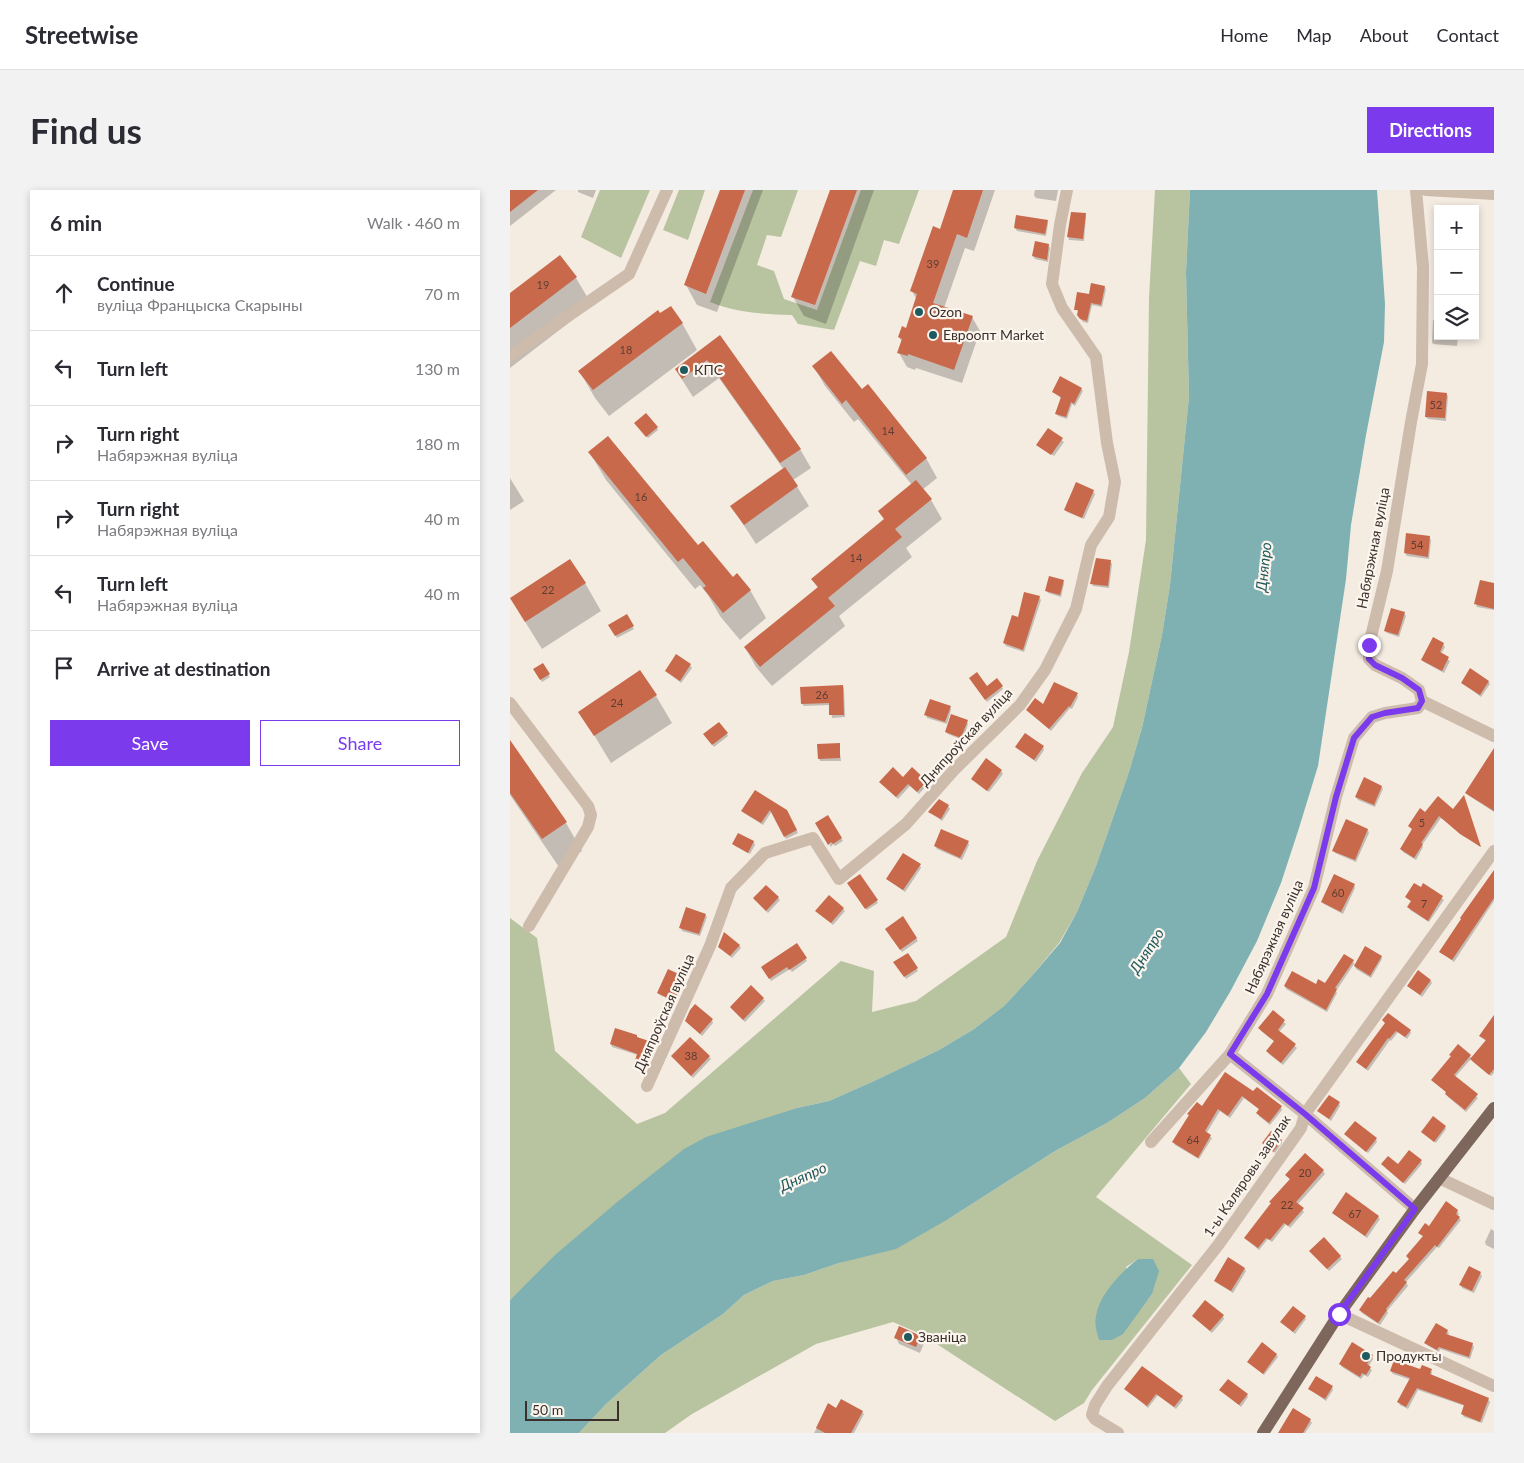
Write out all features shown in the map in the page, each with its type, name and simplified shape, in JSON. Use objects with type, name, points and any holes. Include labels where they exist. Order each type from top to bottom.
[{"type":"main road","points":[[1263,1433],[1339,1314],[1415,1209],[1494,1108]]},
{"type":"street","points":[[510,356],[629,274],[667,190]]},
{"type":"street","name":"Дняпроўская вуліца","points":[[647,1086],[710,946],[731,888],[765,853],[813,838],[839,879],[906,824],[954,770],[1020,705],[1045,670],[1076,608],[1090,545],[1109,517],[1115,482],[1107,443],[1096,357],[1062,308],[1052,284],[1067,190]]},
{"type":"street","name":"Набярэжная вуліца","points":[[1151,1142],[1230,1054],[1267,994],[1314,888],[1336,797],[1354,738],[1372,717],[1418,708],[1422,701],[1419,690],[1402,678],[1375,665],[1369,659],[1369,645],[1387,571],[1422,364],[1423,268],[1416,190]]},
{"type":"street","points":[[1426,190],[1494,194]]},
{"type":"street","points":[[1422,701],[1494,736]]},
{"type":"street","points":[[510,703],[588,806],[591,815],[588,827],[529,926]]},
{"type":"street","name":"1-ы Каляровы завулак","points":[[1118,1433],[1095,1419],[1092,1415],[1095,1405],[1107,1386],[1219,1244],[1301,1128],[1305,1114],[1494,851]]},
{"type":"street","points":[[1230,1054],[1305,1114],[1415,1209]]},
{"type":"street","points":[[1439,1178],[1494,1204]]},
{"type":"street","points":[[1339,1314],[1494,1386]]},
{"type":"green space","points":[[600,190],[650,190],[621,258],[581,237]]},
{"type":"green space","points":[[679,190],[705,190],[688,240],[663,230]]},
{"type":"green space","points":[[753,190],[798,190],[781,237],[767,235],[757,265],[774,271],[784,299],[817,310],[861,190],[919,190],[899,244],[884,240],[876,266],[860,261],[834,330],[798,324],[792,315],[740,311],[710,302]]},
{"type":"green space","points":[[1155,190],[1190,190],[1186,273],[1189,397],[1170,585],[1162,635],[1142,728],[1128,775],[1096,866],[1077,912],[1059,943],[1004,1006],[974,1029],[939,1050],[829,1101],[797,1108],[770,1118],[641,1184],[587,1228],[510,1300],[510,918],[537,938],[555,1051],[637,1124],[665,1113],[841,961],[874,971],[872,1012],[916,1001],[1006,937],[1037,861],[1082,773],[1113,727],[1129,652],[1146,540],[1149,298]]},
{"type":"green space","points":[[1179,1068],[1191,1084],[1096,1197],[1192,1265],[1092,1390],[1084,1403],[1055,1421],[923,1335],[893,1322],[816,1344],[692,1414],[665,1433],[579,1433],[606,1404],[661,1355],[723,1314],[744,1295],[773,1281],[804,1275],[839,1263],[950,1218],[1055,1151],[1107,1123],[1145,1098]],"holes":[[[1138,1259],[1153,1259],[1152,1294],[1142,1307],[1126,1267]]]},
{"type":"water","name":"Дняпро","points":[[1190,190],[1377,190],[1385,304],[1384,342],[1351,525],[1346,579],[1318,766],[1281,883],[1257,941],[1230,992],[1206,1032],[1179,1068],[1145,1098],[1107,1123],[1055,1151],[950,1218],[896,1249],[839,1263],[804,1275],[773,1281],[744,1295],[723,1314],[661,1355],[606,1404],[579,1433],[510,1433],[510,1300],[555,1255],[684,1149],[706,1137],[797,1108],[829,1101],[939,1050],[974,1029],[1004,1006],[1030,978],[1060,943],[1077,912],[1096,866],[1128,775],[1142,728],[1162,635],[1170,585],[1189,397],[1186,273]]},
{"type":"water","points":[[1138,1259],[1153,1259],[1159,1271],[1152,1294],[1123,1334],[1112,1340],[1099,1340],[1095,1319],[1101,1300],[1118,1277]]},
{"type":"building","points":[[510,190],[538,190],[510,212]]},
{"type":"building","points":[[720,190],[745,190],[706,294],[684,285]]},
{"type":"building","points":[[830,190],[857,190],[815,305],[791,297]]},
{"type":"building","points":[[953,190],[983,190],[967,238],[957,234],[933,303],[973,316],[954,370],[908,354],[908,356],[897,353],[902,339],[898,337],[902,326],[906,328],[917,294],[910,291],[933,226],[940,229]]},
{"type":"building","points":[[1071,212],[1086,213],[1083,239],[1067,237]]},
{"type":"building","points":[[1016,215],[1048,220],[1045,234],[1014,228]]},
{"type":"building","points":[[1035,241],[1049,244],[1047,260],[1032,256]]},
{"type":"building","points":[[560,255],[577,277],[510,328],[510,293]]},
{"type":"building","points":[[1091,283],[1105,286],[1101,305],[1091,303],[1087,321],[1080,319],[1077,315],[1078,310],[1074,310],[1077,292],[1089,294]]},
{"type":"building","points":[[671,306],[683,323],[593,390],[578,371],[658,310],[660,313]]},
{"type":"building","points":[[720,335],[801,449],[780,463],[707,360],[682,379],[675,369]]},
{"type":"building","points":[[831,351],[862,389],[868,384],[927,458],[906,475],[846,400],[842,404],[812,366]]},
{"type":"building","points":[[1060,376],[1082,388],[1074,404],[1071,402],[1066,417],[1055,414],[1061,397],[1052,392]]},
{"type":"building","points":[[1427,391],[1447,393],[1445,418],[1425,417]]},
{"type":"building","points":[[646,413],[658,427],[646,437],[634,423]]},
{"type":"building","points":[[1048,428],[1063,438],[1051,455],[1036,445]]},
{"type":"building","points":[[608,436],[698,545],[703,541],[733,577],[737,573],[751,590],[723,613],[703,588],[706,586],[683,558],[678,562],[588,452]]},
{"type":"building","points":[[785,467],[798,486],[744,525],[730,506]]},
{"type":"building","points":[[916,480],[932,499],[895,529],[902,537],[828,598],[835,606],[760,667],[744,647],[818,587],[811,579],[884,519],[878,511]]},
{"type":"building","points":[[1076,482],[1094,490],[1082,518],[1064,510]]},
{"type":"building","points":[[1406,533],[1430,536],[1428,557],[1404,553]]},
{"type":"building","points":[[1096,558],[1111,560],[1108,586],[1090,584]]},
{"type":"building","points":[[570,559],[586,583],[525,622],[510,598]]},
{"type":"building","points":[[1049,576],[1064,580],[1060,595],[1045,591]]},
{"type":"building","points":[[1480,580],[1494,583],[1494,609],[1474,604]]},
{"type":"building","points":[[1024,592],[1040,596],[1023,650],[1003,643],[1012,615],[1018,617]]},
{"type":"building","points":[[1391,608],[1405,612],[1398,635],[1384,631]]},
{"type":"building","points":[[627,614],[634,626],[615,636],[608,625]]},
{"type":"building","points":[[1433,637],[1444,643],[1440,652],[1449,657],[1442,671],[1421,660]]},
{"type":"building","points":[[676,654],[691,664],[680,681],[665,671]]},
{"type":"building","points":[[543,663],[550,674],[540,680],[533,669]]},
{"type":"building","points":[[1470,668],[1489,681],[1480,695],[1461,683]]},
{"type":"building","points":[[640,670],[657,695],[594,736],[578,712]]},
{"type":"building","points":[[977,672],[987,686],[997,678],[1003,686],[985,700],[969,678]]},
{"type":"building","points":[[1054,682],[1078,693],[1070,707],[1049,729],[1026,710],[1035,698],[1043,704]]},
{"type":"building","points":[[843,685],[844,715],[829,715],[829,703],[801,704],[800,687]]},
{"type":"building","points":[[930,699],[951,706],[945,722],[924,715]]},
{"type":"building","points":[[951,714],[968,720],[961,738],[945,732]]},
{"type":"building","points":[[719,722],[728,733],[712,745],[703,734]]},
{"type":"building","points":[[1025,733],[1044,746],[1034,760],[1015,747]]},
{"type":"building","points":[[510,740],[567,822],[542,839],[510,793]]},
{"type":"building","points":[[840,743],[840,758],[818,759],[817,744]]},
{"type":"building","points":[[1494,748],[1494,811],[1465,793]]},
{"type":"building","points":[[986,758],[1002,770],[987,791],[971,779]]},
{"type":"building","points":[[893,767],[903,777],[912,767],[927,781],[917,792],[908,784],[896,797],[879,782]]},
{"type":"building","points":[[1364,777],[1382,786],[1374,805],[1355,797]]},
{"type":"building","points":[[755,790],[787,810],[797,830],[784,837],[770,810],[761,823],[741,811]]},
{"type":"building","points":[[1464,795],[1481,847],[1460,834],[1439,816],[1421,843],[1423,844],[1414,858],[1400,849],[1412,829],[1408,826],[1420,808],[1425,812],[1438,796],[1453,809]]},
{"type":"building","points":[[939,799],[949,805],[941,819],[928,812]]},
{"type":"building","points":[[828,815],[842,838],[828,845],[815,823]]},
{"type":"building","points":[[1346,819],[1368,829],[1355,860],[1332,851]]},
{"type":"building","points":[[941,829],[969,841],[960,858],[934,846]]},
{"type":"building","points":[[738,833],[754,841],[748,853],[732,844]]},
{"type":"building","points":[[903,853],[921,864],[903,890],[886,879]]},
{"type":"building","points":[[1494,870],[1494,898],[1452,960],[1439,952]]},
{"type":"building","points":[[860,874],[878,900],[865,909],[847,883]]},
{"type":"building","points":[[1334,874],[1355,884],[1341,912],[1321,902]]},
{"type":"building","points":[[1414,883],[1421,887],[1423,883],[1443,896],[1428,921],[1407,907],[1411,901],[1405,897]]},
{"type":"building","points":[[766,885],[779,897],[766,911],[753,898]]},
{"type":"building","points":[[829,895],[844,908],[831,923],[815,911]]},
{"type":"building","points":[[686,907],[706,914],[699,934],[679,928]]},
{"type":"building","points":[[903,916],[917,938],[900,950],[885,929]]},
{"type":"building","points":[[724,932],[740,945],[730,956],[718,947]]},
{"type":"building","points":[[797,943],[807,958],[789,970],[787,967],[769,979],[761,967]]},
{"type":"building","points":[[1365,946],[1382,956],[1370,976],[1354,966]]},
{"type":"building","points":[[908,953],[918,968],[904,977],[893,962]]},
{"type":"building","points":[[1344,954],[1354,960],[1335,988],[1337,989],[1326,1010],[1284,986],[1292,971],[1316,984],[1318,979],[1325,983]]},
{"type":"building","points":[[668,969],[685,977],[674,1001],[657,993]]},
{"type":"building","points":[[1418,970],[1431,980],[1420,995],[1407,986]]},
{"type":"building","points":[[751,985],[764,998],[743,1020],[730,1007]]},
{"type":"building","points":[[695,1004],[713,1019],[700,1034],[685,1021]]},
{"type":"building","points":[[1273,1010],[1285,1020],[1278,1030],[1296,1044],[1281,1063],[1266,1051],[1274,1041],[1258,1028]]},
{"type":"building","points":[[1388,1013],[1411,1030],[1405,1037],[1396,1031],[1388,1038],[1366,1069],[1356,1062],[1385,1023],[1382,1020]]},
{"type":"building","points":[[1494,1015],[1494,1069],[1489,1075],[1470,1059],[1486,1040],[1479,1036]]},
{"type":"building","points":[[615,1028],[655,1043],[644,1067],[634,1064],[637,1054],[610,1044]]},
{"type":"building","points":[[690,1037],[710,1056],[691,1076],[671,1056]]},
{"type":"building","points":[[1458,1044],[1471,1055],[1454,1075],[1478,1094],[1465,1110],[1431,1080],[1451,1056],[1449,1055]]},
{"type":"building","points":[[1225,1072],[1253,1091],[1257,1087],[1282,1106],[1269,1123],[1256,1113],[1259,1109],[1242,1096],[1228,1116],[1218,1109],[1205,1131],[1211,1135],[1198,1158],[1172,1142],[1189,1115],[1187,1114],[1197,1102],[1202,1106]]},
{"type":"building","points":[[1329,1095],[1340,1102],[1329,1119],[1317,1111]]},
{"type":"building","points":[[1433,1116],[1446,1126],[1434,1142],[1421,1132]]},
{"type":"building","points":[[1355,1121],[1377,1138],[1366,1152],[1344,1134]]},
{"type":"building","points":[[1271,1131],[1282,1140],[1273,1152],[1262,1143]]},
{"type":"building","points":[[1409,1150],[1422,1160],[1403,1183],[1381,1164],[1388,1156],[1398,1164]]},
{"type":"building","points":[[1305,1153],[1324,1170],[1296,1202],[1304,1208],[1288,1226],[1284,1223],[1270,1240],[1266,1238],[1258,1248],[1244,1238],[1271,1203],[1269,1202],[1290,1179],[1285,1175]]},
{"type":"building","points":[[1346,1192],[1379,1216],[1365,1236],[1332,1213]]},
{"type":"building","points":[[1446,1201],[1458,1210],[1456,1214],[1460,1217],[1437,1247],[1435,1245],[1404,1280],[1407,1282],[1386,1309],[1378,1323],[1359,1310],[1368,1297],[1370,1298],[1393,1271],[1396,1273],[1409,1259],[1406,1256],[1423,1236],[1418,1233],[1425,1223],[1429,1226]]},
{"type":"building","points":[[1324,1237],[1341,1256],[1327,1269],[1309,1251]]},
{"type":"building","points":[[1228,1257],[1245,1268],[1231,1291],[1214,1281]]},
{"type":"building","points":[[1469,1266],[1481,1272],[1472,1291],[1459,1285]]},
{"type":"building","points":[[1205,1300],[1224,1315],[1210,1331],[1192,1316]]},
{"type":"building","points":[[1293,1306],[1306,1316],[1293,1332],[1280,1322]]},
{"type":"building","points":[[1436,1323],[1448,1330],[1446,1334],[1473,1343],[1469,1357],[1439,1347],[1437,1350],[1424,1343]]},
{"type":"building","name":"Званіца","points":[[899,1326],[921,1336],[916,1347],[894,1338]]},
{"type":"building","points":[[1262,1342],[1277,1354],[1263,1374],[1247,1362]]},
{"type":"building","points":[[1352,1342],[1373,1355],[1367,1364],[1371,1367],[1366,1375],[1362,1373],[1360,1377],[1339,1364]]},
{"type":"building","points":[[1394,1360],[1420,1369],[1422,1365],[1432,1369],[1430,1374],[1489,1398],[1480,1422],[1461,1414],[1464,1405],[1417,1388],[1406,1407],[1397,1402],[1410,1378],[1390,1371]]},
{"type":"building","points":[[1142,1366],[1183,1396],[1174,1407],[1156,1394],[1147,1406],[1124,1389]]},
{"type":"building","points":[[1316,1376],[1333,1386],[1325,1399],[1308,1389]]},
{"type":"building","points":[[1228,1379],[1248,1394],[1239,1405],[1219,1390]]},
{"type":"building","points":[[841,1399],[863,1411],[851,1433],[825,1433],[816,1428],[828,1403],[836,1408]]},
{"type":"building","points":[[1293,1408],[1311,1419],[1303,1433],[1278,1433]]},
{"type":"place","name":"Ozon","points":[[919,312]]},
{"type":"place","name":"Евроопт Market","points":[[933,335]]},
{"type":"place","name":"КПС","points":[[684,370]]},
{"type":"place","name":"Званіца","points":[[908,1337]]},
{"type":"place","name":"Продукты","points":[[1366,1356]]},
{"type":"route","points":[[1339,1314],[1415,1209],[1305,1114],[1230,1054],[1267,994],[1314,888],[1336,797],[1354,738],[1372,717],[1418,708],[1422,701],[1419,690],[1402,678],[1375,665],[1369,659],[1369,645]]}]
